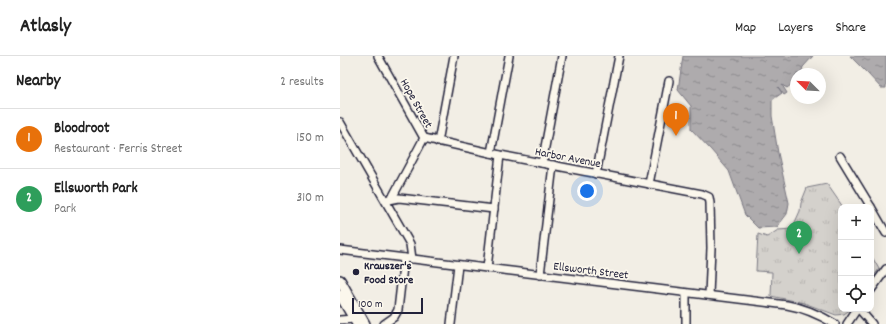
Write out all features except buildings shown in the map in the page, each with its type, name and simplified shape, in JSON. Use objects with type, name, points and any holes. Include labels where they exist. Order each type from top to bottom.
[{"type":"main road","points":[[340,280],[357,320]]},
{"type":"main road","points":[[340,295],[357,320],[365,324]]},
{"type":"street","name":"Hope Street","points":[[378,56],[424,138],[393,196],[386,201]]},
{"type":"street","points":[[438,142],[454,56]]},
{"type":"street","points":[[491,153],[509,56]]},
{"type":"street","points":[[542,163],[562,56]]},
{"type":"street","points":[[596,174],[619,56]]},
{"type":"street","points":[[649,184],[669,81]]},
{"type":"street","points":[[340,122],[410,244],[398,310],[396,315],[384,324]]},
{"type":"street","name":"Harbor Avenue","points":[[424,138],[554,166],[702,194],[709,197],[711,248],[709,295]]},
{"type":"street","points":[[487,268],[500,155]]},
{"type":"street","points":[[840,156],[869,204]]},
{"type":"street","points":[[540,275],[554,166]]},
{"type":"street","points":[[386,201],[399,198],[494,209]]},
{"type":"street","points":[[874,212],[886,232]]},
{"type":"street","name":"Ellsworth Street","points":[[340,250],[797,307],[815,313],[835,324]]},
{"type":"street","points":[[451,324],[458,265]]},
{"type":"street","points":[[874,286],[886,269]]},
{"type":"street","points":[[686,293],[686,324]]},
{"type":"street","points":[[846,324],[856,312]]},
{"type":"street","points":[[861,312],[872,324]]},
{"type":"street","points":[[340,320],[357,320]]},
{"type":"green space","points":[[827,184],[841,204],[838,204],[838,312],[847,312],[844,314],[836,315],[804,303],[771,296],[772,272],[756,271],[758,234],[767,237],[778,230],[792,229],[800,211],[801,203],[807,188]]},
{"type":"green space","points":[[874,260],[879,269],[874,276]]},
{"type":"water","points":[[683,56],[813,56],[803,68],[790,68],[790,86],[787,88],[782,85],[787,93],[784,95],[778,87],[782,93],[772,100],[772,116],[778,153],[789,203],[787,214],[777,227],[758,228],[745,215],[729,171],[691,129],[691,106],[678,90]]},
{"type":"water","points":[[850,56],[886,56],[886,88],[881,88]]},
{"type":"place","name":"Bloodroot","points":[[676,136]]},
{"type":"place","name":"Ellsworth Park","points":[[799,254]]},
{"type":"place","name":"Krauszer's Food Store","points":[[356,272]]}]
